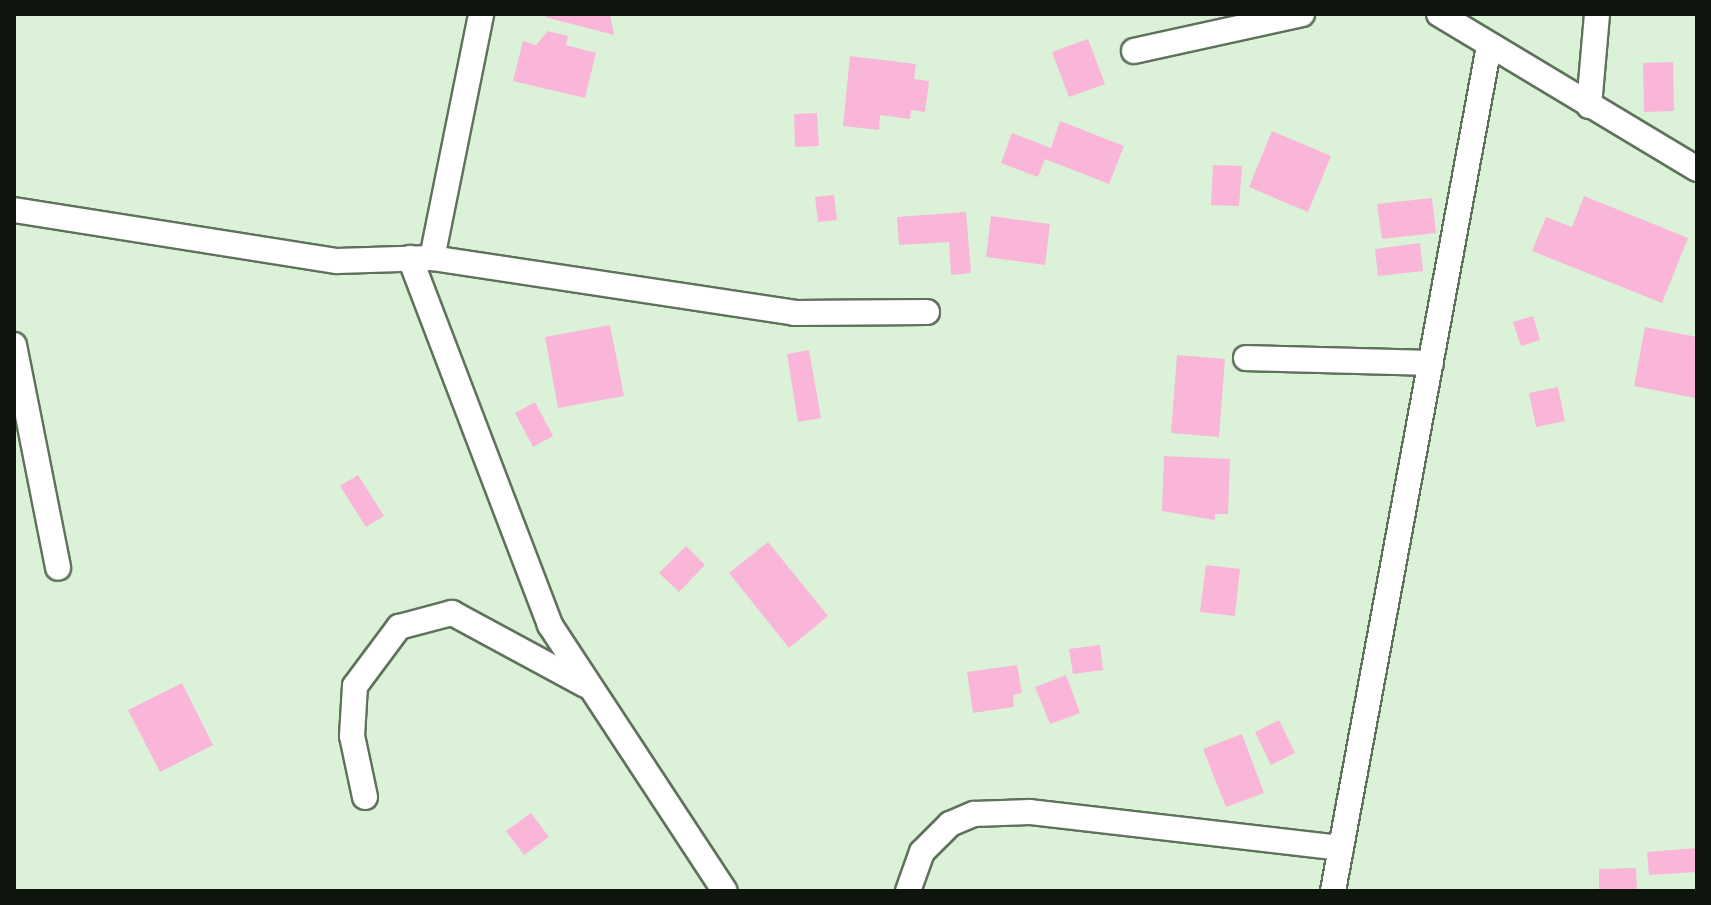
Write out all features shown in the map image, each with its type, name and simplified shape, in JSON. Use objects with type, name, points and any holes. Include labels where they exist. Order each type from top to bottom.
[{"type":"street","points":[[481,14],[421,258],[507,524],[550,625],[725,891]]},
{"type":"street","points":[[1134,51],[1302,14]]},
{"type":"street","points":[[1439,14],[1697,169]]},
{"type":"street","points":[[1589,106],[1597,14]]},
{"type":"street","points":[[1333,891],[1489,46]]},
{"type":"street","points":[[14,210],[337,261],[421,258],[794,313],[927,312]]},
{"type":"street","points":[[14,345],[58,568]]},
{"type":"street","points":[[1246,358],[1431,363]]},
{"type":"street","points":[[365,797],[352,736],[355,686],[399,627],[452,613],[590,689]]},
{"type":"street","points":[[908,891],[922,852],[950,824],[974,814],[1030,812],[1341,848]]},
{"type":"building","points":[[546,14],[610,14],[614,35],[545,17]]},
{"type":"building","points":[[548,31],[568,36],[566,45],[596,53],[585,98],[513,81],[523,41],[536,45]]},
{"type":"building","points":[[1088,39],[1105,84],[1069,97],[1052,52]]},
{"type":"building","points":[[850,56],[916,64],[914,79],[929,81],[925,112],[911,110],[910,119],[880,115],[879,130],[843,126]]},
{"type":"building","points":[[1673,62],[1674,111],[1644,112],[1643,63]]},
{"type":"building","points":[[817,113],[819,146],[795,147],[794,114]]},
{"type":"building","points":[[1060,121],[1124,146],[1109,184],[1045,159],[1038,177],[1001,163],[1012,133],[1051,148]]},
{"type":"building","points":[[1272,131],[1331,156],[1308,212],[1249,187]]},
{"type":"building","points":[[1213,165],[1242,166],[1239,206],[1211,205]]},
{"type":"building","points":[[834,195],[837,220],[818,222],[815,197]]},
{"type":"building","points":[[1584,196],[1688,238],[1662,303],[1532,251],[1546,217],[1572,227]]},
{"type":"building","points":[[1432,198],[1436,233],[1382,239],[1377,204]]},
{"type":"building","points":[[966,212],[971,273],[951,275],[949,242],[899,245],[897,217]]},
{"type":"building","points":[[991,216],[1050,224],[1045,265],[986,257]]},
{"type":"building","points":[[1420,243],[1423,271],[1378,276],[1375,249]]},
{"type":"building","points":[[1533,316],[1540,340],[1521,346],[1513,322]]},
{"type":"building","points":[[610,325],[624,396],[558,408],[545,337]]},
{"type":"building","points":[[1645,327],[1697,337],[1695,398],[1634,386]]},
{"type":"building","points":[[809,350],[821,418],[798,422],[787,354]]},
{"type":"building","points":[[1177,355],[1225,359],[1219,437],[1171,433]]},
{"type":"building","points":[[1558,387],[1565,421],[1536,427],[1529,393]]},
{"type":"building","points":[[535,402],[553,436],[533,447],[515,413]]},
{"type":"building","points":[[1164,456],[1230,459],[1228,514],[1215,514],[1215,520],[1162,511]]},
{"type":"building","points":[[358,475],[384,516],[366,527],[340,486]]},
{"type":"building","points":[[768,542],[828,616],[789,648],[729,573]]},
{"type":"building","points":[[686,546],[705,565],[679,592],[659,573]]},
{"type":"building","points":[[1206,565],[1240,569],[1235,616],[1200,612]]},
{"type":"building","points":[[1100,645],[1103,670],[1073,674],[1069,649]]},
{"type":"building","points":[[1017,665],[1022,693],[1013,695],[1014,707],[973,713],[967,672]]},
{"type":"building","points":[[1066,675],[1080,713],[1050,724],[1035,687]]},
{"type":"building","points":[[182,683],[213,745],[160,772],[128,710]]},
{"type":"building","points":[[1279,720],[1295,753],[1271,765],[1255,732]]},
{"type":"building","points":[[1242,734],[1264,793],[1226,807],[1203,749]]},
{"type":"building","points":[[531,813],[549,837],[524,855],[506,831]]},
{"type":"building","points":[[1697,848],[1697,872],[1649,875],[1647,852]]},
{"type":"building","points":[[1636,868],[1637,891],[1599,891],[1599,869]]}]
